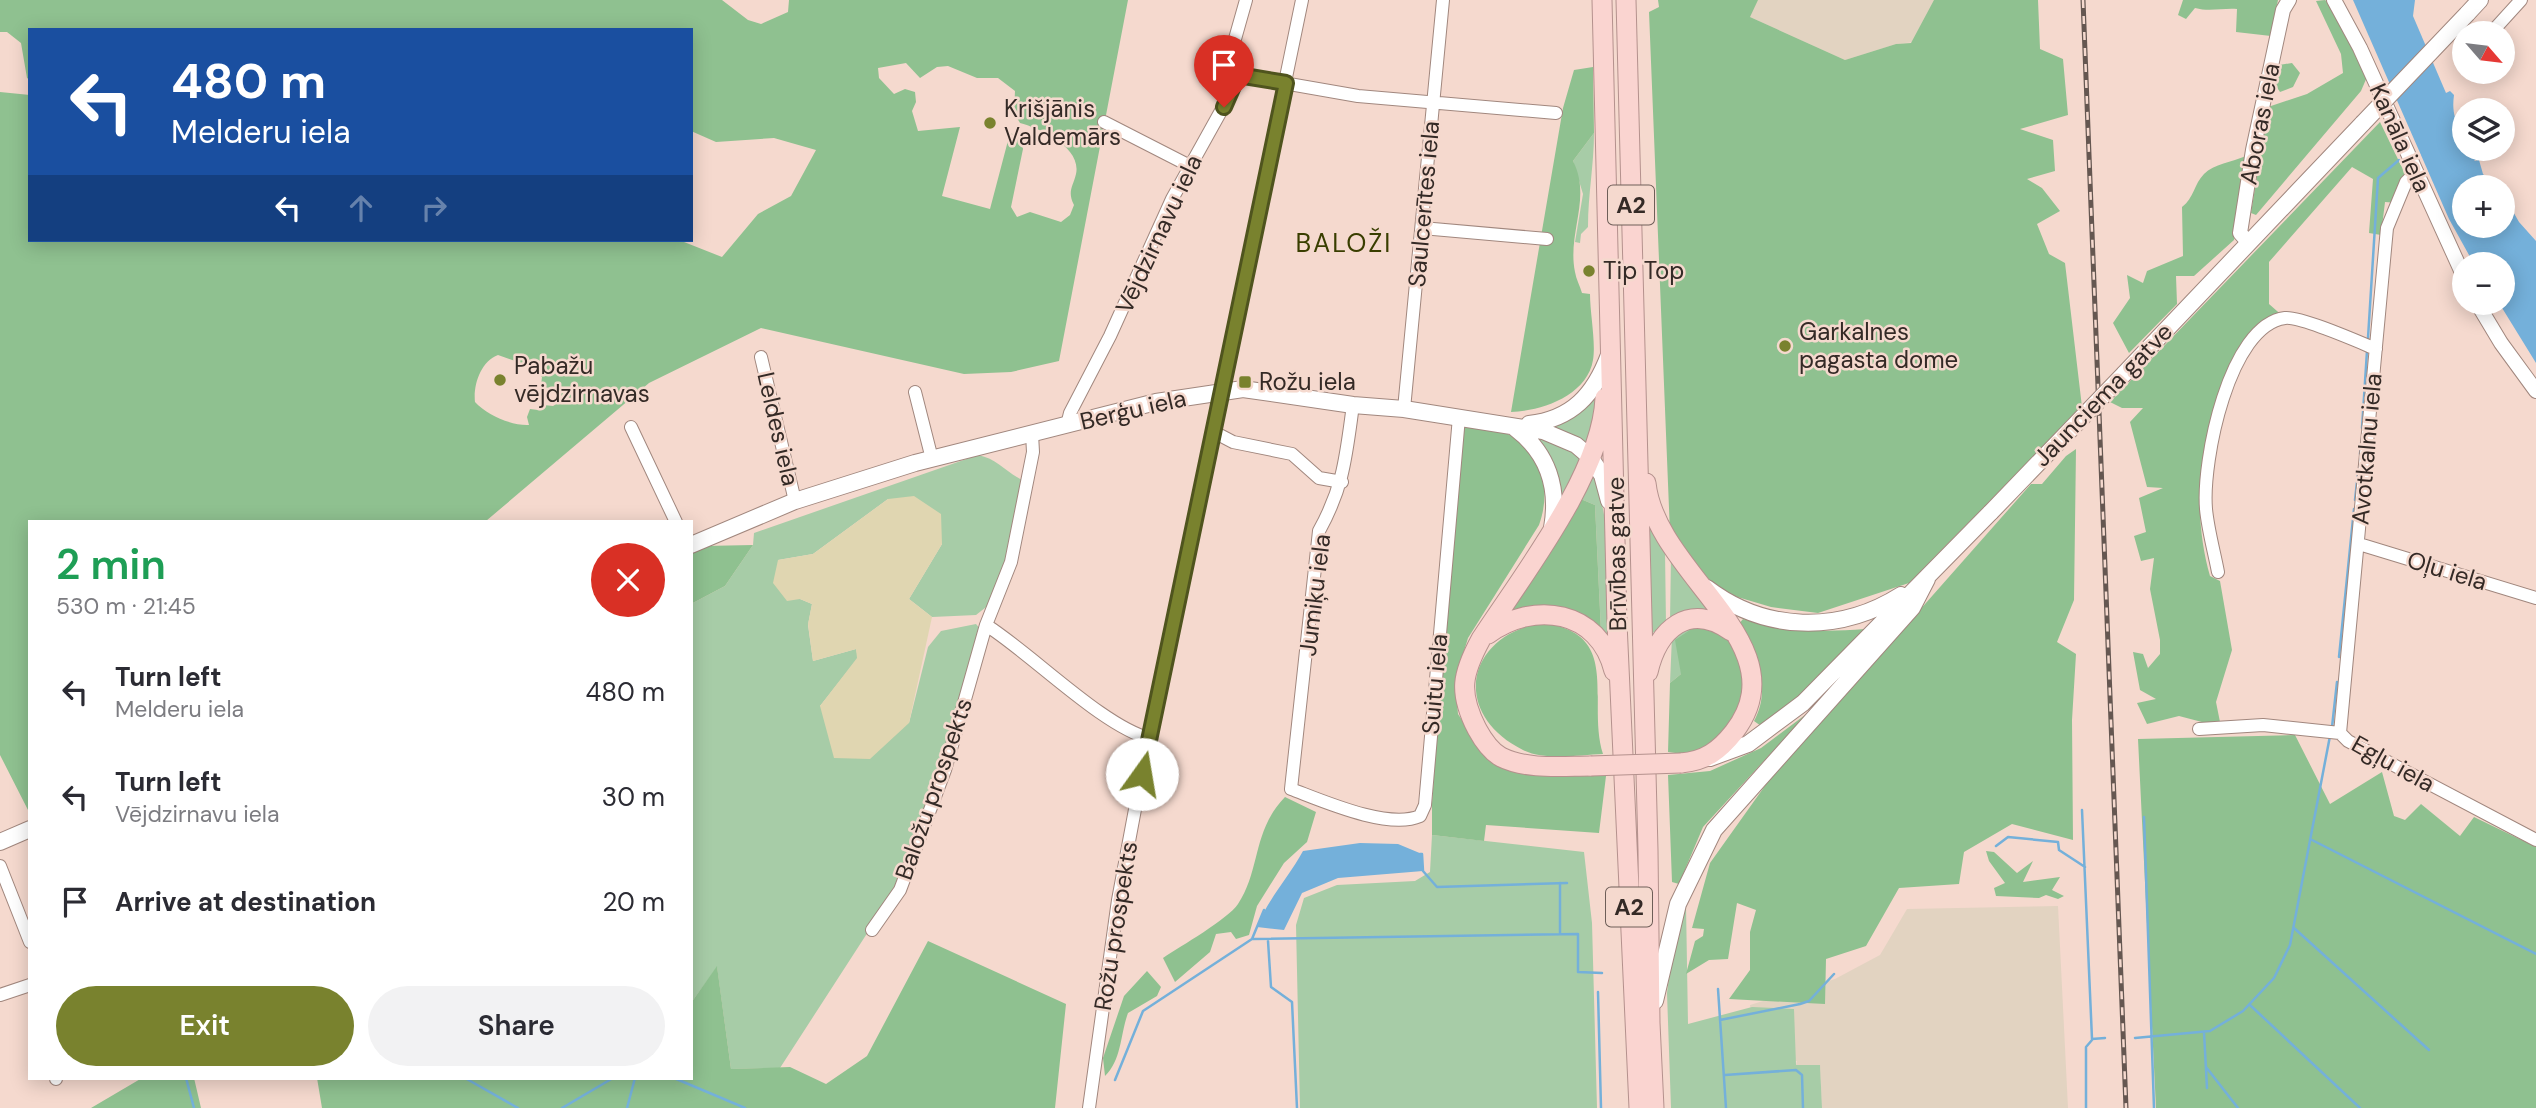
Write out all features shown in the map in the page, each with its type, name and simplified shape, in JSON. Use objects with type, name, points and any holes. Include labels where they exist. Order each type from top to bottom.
[{"type":"highway","name":"Brīvības gatve","points":[[1602,0],[1609,358],[1617,529],[1622,747],[1639,1108]]},
{"type":"highway","name":"Brīvības gatve","points":[[1626,0],[1654,1108]]},
{"type":"highway","points":[[1609,358],[1605,403],[1590,457],[1551,531],[1481,639],[1462,687],[1467,710],[1484,743],[1500,757],[1523,764],[1591,766],[1704,760],[1724,744],[1738,727],[1752,698],[1752,671],[1746,649],[1668,544],[1657,522],[1648,495],[1643,432],[1635,410]]},
{"type":"highway","points":[[1481,639],[1501,624],[1526,615],[1549,614],[1571,620],[1588,630],[1602,644],[1611,661],[1617,731],[1622,747]]},
{"type":"highway","points":[[1643,693],[1653,650],[1674,625],[1699,618],[1723,625],[1738,636]]},
{"type":"main road","name":"Jaunciema gatve","points":[[1704,760],[1748,744],[1783,720],[1927,579],[2480,0]]},
{"type":"main road","points":[[1513,426],[1544,422],[1570,413],[1594,388],[1609,358]]},
{"type":"main road","name":"Berģu iela","points":[[693,544],[794,501],[932,458],[1156,402],[1219,391],[1267,391],[1353,405],[1404,409],[1513,426],[1563,438],[1590,457],[1602,475],[1617,529]]},
{"type":"main road","points":[[1513,426],[1532,443],[1551,476],[1556,507],[1551,531]]},
{"type":"main road","points":[[1696,580],[1734,606],[1757,616],[1801,624],[1851,618],[1883,607],[1927,579]]},
{"type":"main road","points":[[1650,1023],[1678,904],[1714,830],[1912,608],[1927,579]]},
{"type":"main road","points":[[0,842],[28,830]]},
{"type":"street","name":"Vējdzirnavu iela","points":[[1067,425],[1069,413],[1115,327],[1189,166],[1224,107],[1238,75],[1233,46],[1246,0]]},
{"type":"street","points":[[1032,434],[1033,452],[1012,562],[986,625],[1017,645],[1102,712],[1150,742],[1219,391],[1302,0]]},
{"type":"street","name":"Saulcerītes iela","points":[[1404,409],[1443,0]]},
{"type":"street","name":"Kanāla iela","points":[[2334,0],[2360,48],[2452,252]]},
{"type":"street","points":[[2502,21],[2521,0]]},
{"type":"street","name":"Aboras iela","points":[[2248,242],[2241,233],[2255,138],[2287,1]]},
{"type":"street","points":[[1238,75],[1358,96],[1556,113]]},
{"type":"street","points":[[1104,122],[1189,166]]},
{"type":"street","name":"Avotkalnu iela","points":[[2340,733],[2387,228],[2406,182],[2415,173]]},
{"type":"street","points":[[1422,228],[1547,239]]},
{"type":"street","points":[[2484,315],[2536,391]]},
{"type":"street","points":[[2218,572],[2206,508],[2208,455],[2245,345],[2264,325],[2288,317],[2376,349]]},
{"type":"street","name":"Leldes iela","points":[[761,357],[794,501]]},
{"type":"street","points":[[915,392],[932,458]]},
{"type":"street","name":"Jumiķu iela","points":[[1291,789],[1319,531],[1336,500],[1342,482],[1353,405]]},
{"type":"street","name":"Suitu iela","points":[[1291,789],[1337,806],[1399,821],[1420,816],[1425,805],[1459,417]]},
{"type":"street","points":[[631,427],[675,520]]},
{"type":"street","points":[[1212,432],[1233,442],[1292,454],[1319,478],[1342,482]]},
{"type":"street","name":"Oļu iela","points":[[2359,544],[2536,598]]},
{"type":"street","name":"Baložu prospekts","points":[[872,930],[900,890],[932,804],[986,625]]},
{"type":"street","name":"Egļu iela","points":[[2199,729],[2263,725],[2340,733],[2348,741],[2536,840]]},
{"type":"street","name":"Rožu prospekts","points":[[1089,1108],[1118,900],[1150,742]]},
{"type":"street","points":[[0,866],[28,937]]},
{"type":"street","points":[[0,995],[28,986]]},
{"type":"shaded area","points":[[1739,0],[1936,0],[1914,42],[1896,44],[1845,60],[1750,17]]},
{"type":"shaded area","points":[[2058,906],[2068,1108],[1822,1108],[1820,1065],[1796,1065],[1797,1061],[1757,1063],[1750,1005],[1835,979],[1880,955],[1907,909]]},
{"type":"green space","points":[[0,0],[722,0],[748,20],[761,24],[788,12],[789,0],[1128,0],[1059,361],[1011,372],[964,374],[761,328],[649,383],[487,520],[28,520],[28,810],[0,755],[0,92],[28,95],[28,242],[684,242],[722,257],[758,214],[791,196],[816,150],[774,138],[716,142],[693,132],[693,28],[28,28],[28,79],[21,43],[7,32],[0,32]],"holes":[[[906,63],[920,78],[937,67],[948,66],[977,78],[998,78],[1015,91],[1014,113],[1020,123],[1057,140],[1066,147],[1076,164],[1071,189],[1074,205],[1070,215],[1061,222],[1030,212],[1017,217],[1011,207],[1023,149],[1021,137],[1010,133],[990,209],[942,196],[960,127],[918,131],[912,111],[916,102],[915,92],[905,89],[894,94],[879,78],[878,68]],[[498,355],[529,366],[542,377],[541,386],[549,388],[561,401],[553,406],[544,405],[538,410],[530,409],[527,417],[529,425],[508,422],[475,402],[479,374],[492,358]]]},
{"type":"green space","points":[[1658,0],[1758,0],[1750,17],[1845,60],[1896,44],[1911,43],[1934,0],[2038,0],[2040,49],[2063,59],[2068,115],[2020,129],[2053,140],[2055,171],[2027,179],[2042,188],[2060,211],[2037,224],[2049,254],[2065,263],[2082,407],[1909,583],[1818,613],[1771,607],[1734,596],[1697,572],[1670,533],[1649,12],[1659,7]]},
{"type":"green space","points":[[2183,0],[2278,0],[2271,36],[2236,32],[2237,9],[2195,8],[2186,19],[2178,15]]},
{"type":"green space","points":[[2325,0],[2331,5],[2367,77],[2361,91],[2256,215],[2251,213],[2268,107],[2307,94],[2343,73],[2341,54],[2316,1]]},
{"type":"green space","points":[[2292,63],[2300,73],[2293,87],[2280,92],[2274,83],[2279,65]]},
{"type":"green space","points":[[1593,67],[1594,133],[1573,161],[1578,175],[1580,202],[1573,258],[1582,293],[1590,294],[1593,360],[1582,383],[1561,399],[1536,409],[1511,412],[1563,108],[1574,70]]},
{"type":"green space","points":[[2380,122],[2410,184],[2398,203],[2385,202],[2381,235],[2369,233],[2373,179],[2352,167],[2269,262],[2269,304],[2285,318],[2263,322],[2226,381],[2210,422],[2200,488],[2202,533],[2210,576],[2220,581],[2232,650],[2216,702],[2221,727],[2179,716],[2147,724],[2137,703],[2156,699],[2140,690],[2133,652],[2143,654],[2148,668],[2160,654],[2160,640],[2150,589],[2154,558],[2141,561],[2134,536],[2146,532],[2139,498],[2163,488],[2147,487],[2130,422],[2143,408],[2122,408],[2110,402]]},
{"type":"green space","points":[[1594,133],[1588,227],[1581,234],[1580,243],[1575,242],[1583,194],[1573,161]]},
{"type":"green space","points":[[2246,156],[2234,240],[2194,276],[2176,276],[2177,304],[2129,353],[2113,323],[2130,298],[2127,275],[2143,283],[2147,271],[2183,256],[2182,207],[2208,171]]},
{"type":"green space","points":[[1596,393],[1601,396],[1590,450],[1553,430],[1552,424]]},
{"type":"green space","points":[[1460,424],[1498,430],[1525,446],[1540,468],[1545,496],[1539,525],[1468,638],[1455,681],[1458,714],[1479,746],[1569,774],[1606,776],[1599,833],[1486,825],[1484,841],[1432,835],[1432,803]]},
{"type":"green space","points":[[1539,435],[1586,458],[1561,506],[1558,479],[1535,439]]},
{"type":"green space","points":[[2076,449],[2074,600],[2057,642],[2076,654],[2072,720],[2073,840],[2012,824],[1964,852],[1959,884],[1899,888],[1866,946],[1826,959],[1825,1004],[1729,999],[1750,970],[1750,932],[1756,910],[1737,903],[1728,959],[1709,960],[1686,974],[1695,941],[1703,936],[1704,929],[1692,928],[1710,863],[1767,783],[2031,484],[2042,484],[2066,456]]},
{"type":"green space","points":[[978,455],[991,459],[1024,481],[1003,576],[990,604],[976,615],[932,617],[909,599],[942,544],[888,499],[813,554],[778,560],[800,599],[812,604],[808,625],[813,661],[856,649],[858,658],[820,706],[909,723],[928,647],[941,631],[976,624],[981,630],[961,709],[899,884],[780,1068],[731,1069],[717,967],[693,1000],[693,603],[725,586],[753,545],[754,533]]},
{"type":"green space","points":[[1591,467],[1607,532],[1610,641],[1601,632],[1595,505],[1576,497]]},
{"type":"green space","points":[[1576,497],[1595,505],[1601,632],[1514,612],[1509,608]]},
{"type":"green space","points":[[1649,526],[1655,527],[1665,551],[1666,625],[1651,634]]},
{"type":"green space","points":[[753,545],[725,586],[693,603],[693,551],[704,546]]},
{"type":"green space","points":[[1671,556],[1719,618],[1670,622]]},
{"type":"green space","points":[[1743,619],[1804,630],[1865,629],[1830,673],[1761,726],[1754,721],[1762,696],[1762,683],[1755,660],[1738,625]]},
{"type":"green space","points":[[1541,623],[1567,629],[1583,640],[1593,654],[1597,672],[1599,734],[1603,754],[1562,756],[1532,753],[1500,735],[1485,717],[1477,698],[1476,678],[1483,660],[1496,644],[1515,631]]},
{"type":"green space","points":[[1699,624],[1681,674],[1670,683],[1672,636]]},
{"type":"green space","points":[[1699,624],[1734,642],[1745,664],[1739,718],[1697,756],[1668,752],[1670,683],[1681,674],[1675,640]]},
{"type":"green space","points":[[1809,712],[1703,827],[1679,884],[1672,882],[1668,775],[1710,771],[1761,748]]},
{"type":"green space","points":[[2295,735],[2330,804],[2382,772],[2394,816],[2405,820],[2421,804],[2460,836],[2474,817],[2536,847],[2536,1108],[2156,1108],[2138,739]]},
{"type":"green space","points":[[1285,797],[1316,812],[1307,842],[1284,863],[1257,906],[1249,935],[1236,939],[1231,932],[1216,934],[1210,952],[1175,982],[1163,958],[1215,925],[1238,904],[1245,891],[1267,823]]},
{"type":"green space","points":[[1432,835],[1584,852],[1592,923],[1597,1108],[1300,1108],[1296,925],[1304,898],[1337,885],[1415,881],[1430,872]]},
{"type":"green space","points":[[1986,851],[1994,852],[2017,873],[2033,861],[2023,882],[2060,877],[2052,890],[2064,896],[2058,899],[2046,895],[2039,898],[1996,896],[1994,888],[2005,883],[1989,861]]},
{"type":"green space","points":[[1686,905],[1688,1024],[1752,1007],[1794,1009],[1796,1065],[1820,1065],[1822,1108],[1671,1108],[1667,993],[1671,961]]},
{"type":"green space","points":[[928,941],[1066,1004],[1055,1108],[322,1108],[317,1080],[693,1080],[693,1000],[717,966],[731,1069],[790,1067],[826,1084],[867,1056]]},
{"type":"green space","points":[[1147,971],[1161,987],[1157,996],[1128,1013],[1118,1054],[1105,1076],[1103,1058],[1124,996]]},
{"type":"green space","points":[[139,1080],[194,1080],[201,1108],[91,1108]]},
{"type":"sand","points":[[914,496],[941,514],[942,544],[909,599],[932,617],[909,723],[870,759],[834,758],[820,706],[857,658],[856,649],[813,661],[808,624],[812,604],[800,599],[787,601],[773,583],[778,560],[813,554],[888,499]]},
{"type":"water","points":[[2353,0],[2415,0],[2413,16],[2446,93],[2450,91],[2454,95],[2452,161],[2479,161],[2484,175],[2452,175],[2452,224]]},
{"type":"water","points":[[2515,215],[2536,241],[2536,363],[2506,315],[2515,315],[2515,252],[2467,252],[2460,238],[2515,238]]},
{"type":"water","points":[[1360,843],[1398,844],[1422,854],[1423,871],[1338,878],[1302,893],[1284,930],[1257,927],[1303,851]]},
{"type":"waterway","points":[[2368,338],[2378,178],[2399,160]]},
{"type":"waterway","points":[[2362,428],[2367,351]]},
{"type":"waterway","points":[[2360,454],[2361,443]]},
{"type":"waterway","points":[[2355,500],[2358,473]]},
{"type":"waterway","points":[[2339,657],[2354,509]]},
{"type":"waterway","points":[[2332,727],[2337,682]]},
{"type":"waterway","points":[[2135,1038],[2210,1031],[2243,1011],[2274,978],[2290,945],[2330,736]]},
{"type":"waterway","points":[[2082,810],[2092,1039],[2105,1038]]},
{"type":"waterway","points":[[2144,817],[2154,1108]]},
{"type":"waterway","points":[[1996,846],[2008,837],[2058,842],[2059,850],[2085,867]]},
{"type":"waterway","points":[[2312,840],[2536,954]]},
{"type":"waterway","points":[[1420,854],[1423,871],[1437,887],[1567,883]]},
{"type":"waterway","points":[[1560,883],[1560,933]]},
{"type":"waterway","points":[[1115,1080],[1143,1011],[1252,939],[1264,910]]},
{"type":"waterway","points":[[2294,928],[2429,1050]]},
{"type":"waterway","points":[[1252,939],[1578,934],[1578,972],[1602,973]]},
{"type":"waterway","points":[[1268,941],[1271,987],[1292,1002],[1297,1108]]},
{"type":"waterway","points":[[1720,1020],[1809,1001],[1834,974]]},
{"type":"waterway","points":[[1718,989],[1726,1108]]},
{"type":"waterway","points":[[1598,992],[1601,1108]]},
{"type":"waterway","points":[[2250,1005],[2360,1108]]},
{"type":"waterway","points":[[2204,1032],[2207,1088]]},
{"type":"waterway","points":[[2086,1108],[2086,1047],[2092,1040]]},
{"type":"waterway","points":[[2206,1067],[2238,1108]]},
{"type":"waterway","points":[[1725,1075],[1796,1070],[1802,1075],[1803,1108]]},
{"type":"waterway","points":[[187,1080],[194,1108]]},
{"type":"waterway","points":[[469,1080],[518,1108]]},
{"type":"waterway","points":[[562,1108],[610,1080]]},
{"type":"waterway","points":[[627,1108],[634,1080]]},
{"type":"waterway","points":[[679,1080],[745,1108]]},
{"type":"railway","points":[[2083,0],[2126,1108]]},
{"type":"place","name":"Krišjānis Valdemārs","points":[[990,123]]},
{"type":"place","name":"Tip Top","points":[[1589,271]]},
{"type":"place","name":"Garkalnes pagasta dome","points":[[1785,346]]},
{"type":"place","name":"Pabažu vējdzirnavas","points":[[500,380]]},
{"type":"place","name":"Rožu iela","points":[[1245,382]]},
{"type":"district","name":"BALOŽI","points":[[1344,243]]},
{"type":"route","points":[[1142,774],[1219,391],[1286,83],[1238,75],[1224,107]]}]
